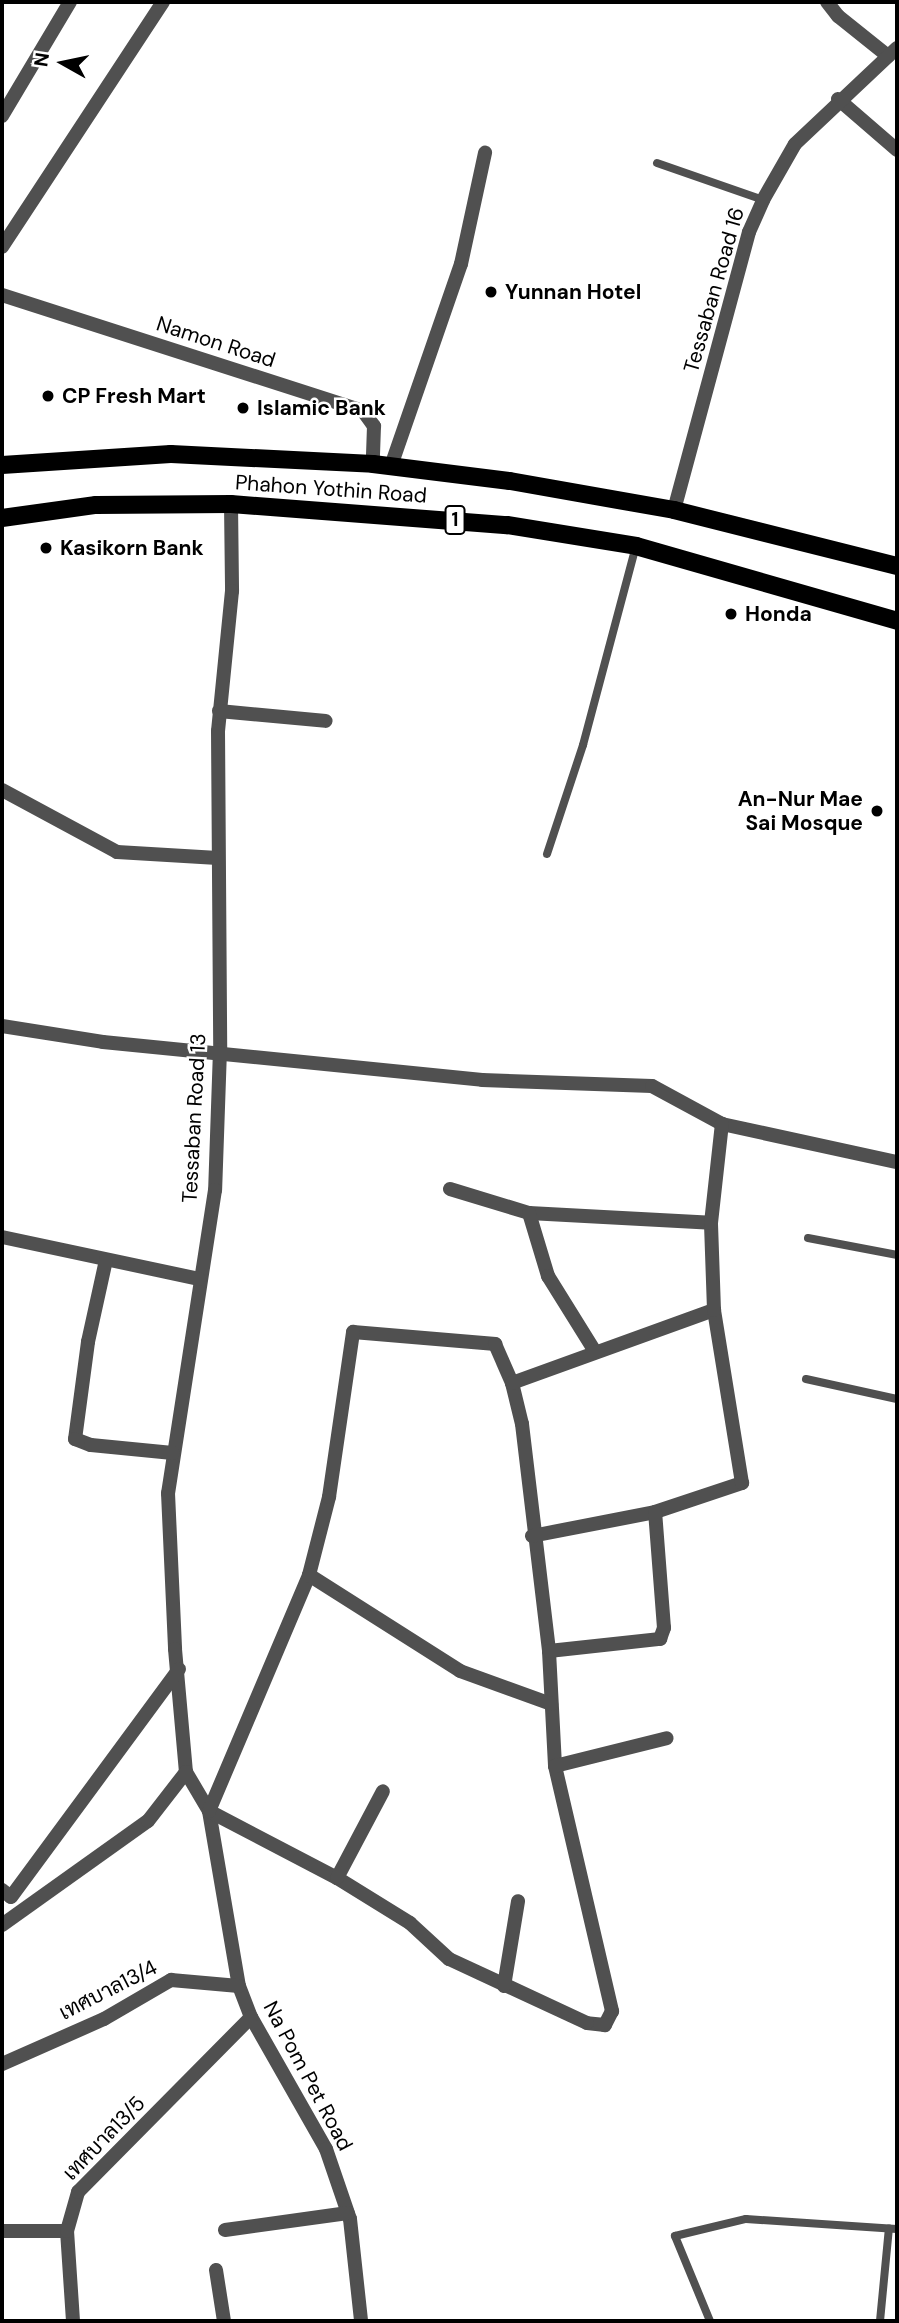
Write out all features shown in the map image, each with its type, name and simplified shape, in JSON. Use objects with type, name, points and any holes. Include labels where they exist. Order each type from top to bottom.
[{"type":"main road","name":"Phahon Yothin Road","points":[[2,465],[171,454],[382,465],[510,481],[674,510],[897,566]]},
{"type":"main road","name":"Phahon Yothin Road","points":[[2,518],[96,505],[231,504],[507,525],[636,547],[897,621]]},
{"type":"street","points":[[2,116],[71,2]]},
{"type":"street","points":[[2,247],[163,2]]},
{"type":"street","points":[[827,2],[838,16],[893,52]]},
{"type":"street","name":"Tessaban Road 16","points":[[674,510],[749,232],[763,200],[795,144],[838,99],[893,52]]},
{"type":"street","points":[[838,99],[897,150]]},
{"type":"street","points":[[382,465],[461,264],[485,153]]},
{"type":"street","name":"Namon Road","points":[[2,295],[363,411],[374,426],[382,465]]},
{"type":"street","name":"Tessaban Road 13","points":[[186,1772],[168,1493],[215,1190],[220,1050],[219,711],[232,591],[231,504]]},
{"type":"street","points":[[219,711],[326,720]]},
{"type":"street","points":[[2,790],[117,852],[218,858]]},
{"type":"street","points":[[2,1026],[103,1042],[220,1050],[482,1080],[652,1086],[722,1124],[897,1162]]},
{"type":"street","points":[[532,1536],[655,1512],[742,1483],[714,1310],[711,1223],[722,1124]]},
{"type":"street","points":[[450,1189],[529,1213],[711,1223]]},
{"type":"street","points":[[529,1213],[548,1276],[594,1350]]},
{"type":"street","points":[[2,1237],[200,1279]]},
{"type":"street","points":[[106,1260],[88,1342],[75,1439],[91,1445],[173,1453]]},
{"type":"street","points":[[512,1383],[594,1350],[714,1310]]},
{"type":"street","points":[[353,1332],[495,1344],[512,1383],[522,1424],[532,1536],[549,1651],[555,1766],[612,2011],[606,2025],[587,2023],[449,1958],[410,1923],[337,1878],[209,1811],[309,1575],[329,1497],[353,1332]]},
{"type":"street","points":[[549,1651],[660,1639],[664,1628],[655,1512]]},
{"type":"street","points":[[309,1575],[460,1671],[551,1704]]},
{"type":"street","points":[[2,1890],[11,1897],[179,1670]]},
{"type":"street","points":[[555,1766],[667,1738]]},
{"type":"street","points":[[2,1925],[148,1821],[186,1772]]},
{"type":"street","name":"Na Pom Pet Road","points":[[186,1772],[209,1811],[239,1986],[251,2017],[326,2149],[348,2213],[361,2321]]},
{"type":"street","points":[[337,1878],[383,1791]]},
{"type":"street","points":[[504,1986],[518,1901]]},
{"type":"street","name":"เทศบาล13/4","points":[[2,2064],[104,2019],[171,1980],[239,1986]]},
{"type":"street","name":"เทศบาล13/5","points":[[73,2321],[67,2231],[78,2192],[251,2017]]},
{"type":"street","points":[[225,2230],[348,2213]]},
{"type":"street","points":[[2,2231],[67,2231]]},
{"type":"street","points":[[216,2270],[224,2321]]},
{"type":"lane","points":[[657,163],[763,200]]},
{"type":"lane","points":[[547,854],[583,745],[636,547]]},
{"type":"lane","points":[[808,1238],[897,1255]]},
{"type":"lane","points":[[806,1379],[897,1399]]},
{"type":"lane","points":[[710,2321],[675,2236],[746,2219],[893,2228],[880,2321]]},
{"type":"place","name":"Yunnan Hotel","points":[[491,292]]},
{"type":"place","name":"CP Fresh Mart","points":[[48,396]]},
{"type":"place","name":"Islamic Bank","points":[[243,408]]},
{"type":"place","name":"Kasikorn Bank","points":[[46,548]]},
{"type":"place","name":"Honda","points":[[731,614]]},
{"type":"place","name":"An-Nur Mae Sai Mosque","points":[[877,811]]}]
